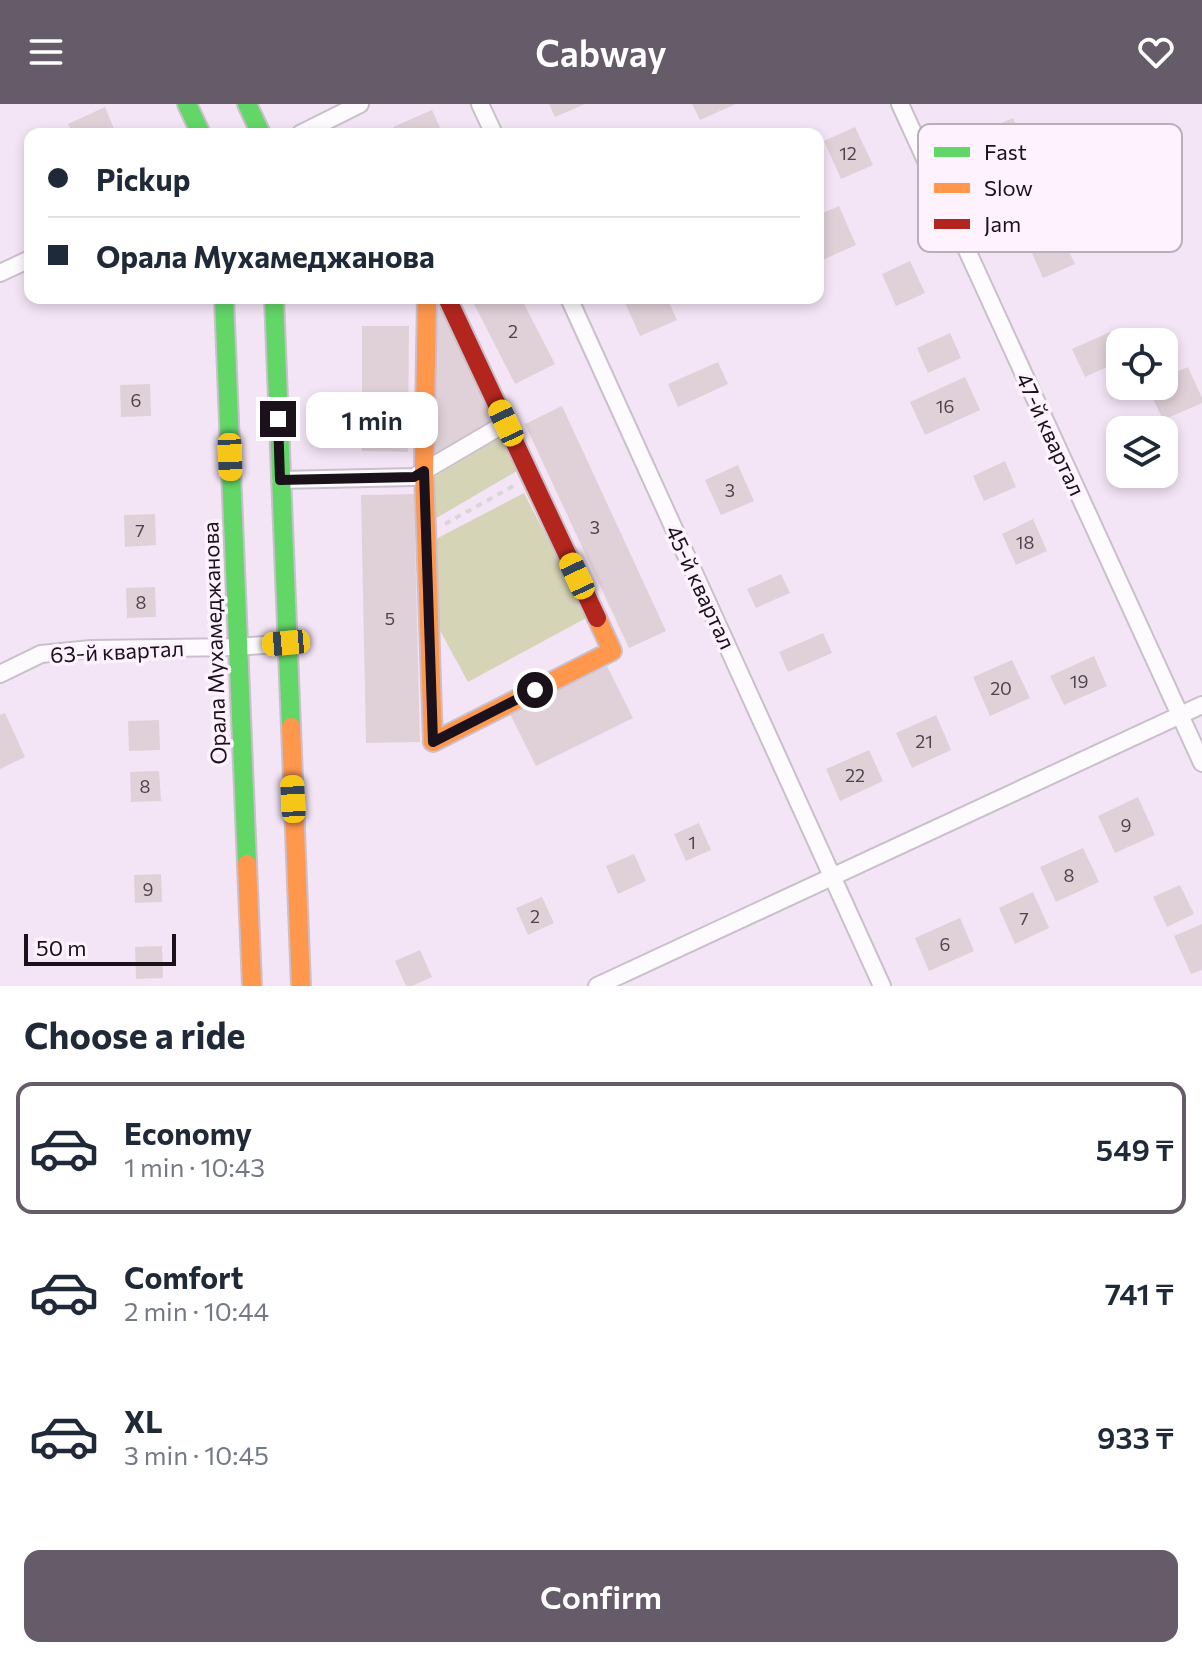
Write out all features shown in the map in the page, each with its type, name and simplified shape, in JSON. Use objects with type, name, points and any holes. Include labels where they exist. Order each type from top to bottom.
[{"type":"street","points":[[187,104],[198,128]]},
{"type":"street","points":[[247,104],[258,128]]},
{"type":"street","points":[[312,128],[360,104]]},
{"type":"street","points":[[480,104],[491,128]]},
{"type":"street","name":"47-й квартал","points":[[900,104],[918,143]]},
{"type":"street","name":"47-й квартал","points":[[968,252],[1202,763]]},
{"type":"street","points":[[0,273],[24,262]]},
{"type":"street","name":"Орала Мухамеджанова","points":[[224,304],[252,986]]},
{"type":"street","points":[[274,304],[301,986]]},
{"type":"street","points":[[427,304],[424,471],[433,742],[612,651],[450,304]]},
{"type":"street","name":"45-й квартал","points":[[572,304],[882,986]]},
{"type":"street","points":[[280,480],[414,477],[506,423]]},
{"type":"street","name":"63-й квартал","points":[[0,674],[41,654],[91,649],[238,647],[286,643]]},
{"type":"street","points":[[597,986],[1202,705]]},
{"type":"path","points":[[426,534],[531,476]]},
{"type":"shaded area","points":[[503,436],[522,468],[433,520],[432,478]]},
{"type":"shaded area","points":[[524,493],[588,617],[468,682],[437,625],[434,540]]},
{"type":"building","points":[[549,104],[585,104],[555,117]]},
{"type":"building","points":[[692,104],[736,104],[700,120]]},
{"type":"building","points":[[105,107],[114,128],[70,128],[68,124]]},
{"type":"building","points":[[432,110],[440,128],[393,128]]},
{"type":"building","points":[[1013,118],[1016,124],[999,124]]},
{"type":"building","points":[[855,127],[873,165],[841,179],[824,141]]},
{"type":"building","points":[[839,206],[856,245],[824,259],[824,212]]},
{"type":"building","points":[[1069,252],[1075,264],[1043,278],[1032,253]]},
{"type":"building","points":[[910,261],[925,293],[896,306],[882,274]]},
{"type":"building","points":[[433,304],[443,304],[498,419],[430,463]]},
{"type":"building","points":[[474,304],[524,304],[555,364],[515,384]]},
{"type":"building","points":[[626,304],[670,304],[677,320],[640,336]]},
{"type":"building","points":[[362,326],[409,326],[408,452],[362,451]]},
{"type":"building","points":[[950,333],[961,358],[928,373],[917,348]]},
{"type":"building","points":[[1106,334],[1106,367],[1085,377],[1072,349]]},
{"type":"building","points":[[718,362],[728,384],[678,407],[668,384]]},
{"type":"building","points":[[1188,367],[1202,403],[1172,416],[1161,416],[1154,400],[1178,400],[1178,371]]},
{"type":"building","points":[[965,377],[980,410],[925,435],[910,402]]},
{"type":"building","points":[[150,384],[151,416],[121,417],[120,385]]},
{"type":"building","points":[[562,406],[666,631],[629,648],[525,424]]},
{"type":"building","points":[[1005,461],[1016,487],[984,501],[973,476]]},
{"type":"building","points":[[738,465],[754,501],[721,515],[705,480]]},
{"type":"building","points":[[414,494],[420,742],[366,743],[361,495]]},
{"type":"building","points":[[155,514],[156,545],[125,547],[124,515]]},
{"type":"building","points":[[1033,519],[1047,551],[1016,565],[1002,534]]},
{"type":"building","points":[[781,574],[790,593],[756,608],[747,589]]},
{"type":"building","points":[[155,587],[156,617],[127,618],[126,588]]},
{"type":"building","points":[[823,633],[832,653],[788,672],[779,652]]},
{"type":"building","points":[[1094,656],[1107,686],[1064,705],[1050,676]]},
{"type":"building","points":[[1012,660],[1030,698],[990,716],[973,677]]},
{"type":"building","points":[[607,666],[633,718],[536,766],[510,714]]},
{"type":"building","points":[[5,713],[25,757],[0,769],[0,715]]},
{"type":"building","points":[[936,715],[951,750],[912,768],[896,733]]},
{"type":"building","points":[[159,720],[160,750],[129,751],[128,721]]},
{"type":"building","points":[[869,750],[883,781],[840,801],[826,769]]},
{"type":"building","points":[[159,771],[161,801],[131,802],[130,772]]},
{"type":"building","points":[[1138,797],[1155,835],[1115,853],[1098,816]]},
{"type":"building","points":[[699,823],[711,850],[686,861],[674,834]]},
{"type":"building","points":[[1083,848],[1099,882],[1056,902],[1040,867]]},
{"type":"building","points":[[634,854],[646,881],[618,894],[606,866]]},
{"type":"building","points":[[161,874],[162,902],[135,903],[134,875]]},
{"type":"building","points":[[1180,885],[1194,914],[1167,927],[1153,897]]},
{"type":"building","points":[[1033,892],[1049,928],[1015,944],[999,908]]},
{"type":"building","points":[[542,897],[554,923],[528,935],[516,908]]},
{"type":"building","points":[[960,918],[974,951],[929,971],[915,938]]},
{"type":"building","points":[[1202,924],[1202,970],[1191,974],[1174,936]]},
{"type":"building","points":[[162,946],[163,978],[136,979],[135,947]]},
{"type":"building","points":[[420,950],[432,977],[406,986],[395,961]]},
{"type":"traffic: fast","points":[[187,104],[198,128]]},
{"type":"traffic: fast","points":[[247,104],[258,128]]},
{"type":"traffic: fast","points":[[224,304],[247,864]]},
{"type":"traffic: fast","points":[[274,304],[291,727]]},
{"type":"traffic: slow","points":[[427,304],[424,471],[433,742],[612,651],[597,618]]},
{"type":"traffic: slow","points":[[291,727],[301,986]]},
{"type":"traffic: slow","points":[[247,864],[252,986]]},
{"type":"traffic: jam","points":[[450,304],[597,618]]},
{"type":"route","points":[[278,419],[280,480],[414,477],[424,471],[433,742],[535,690]]}]
